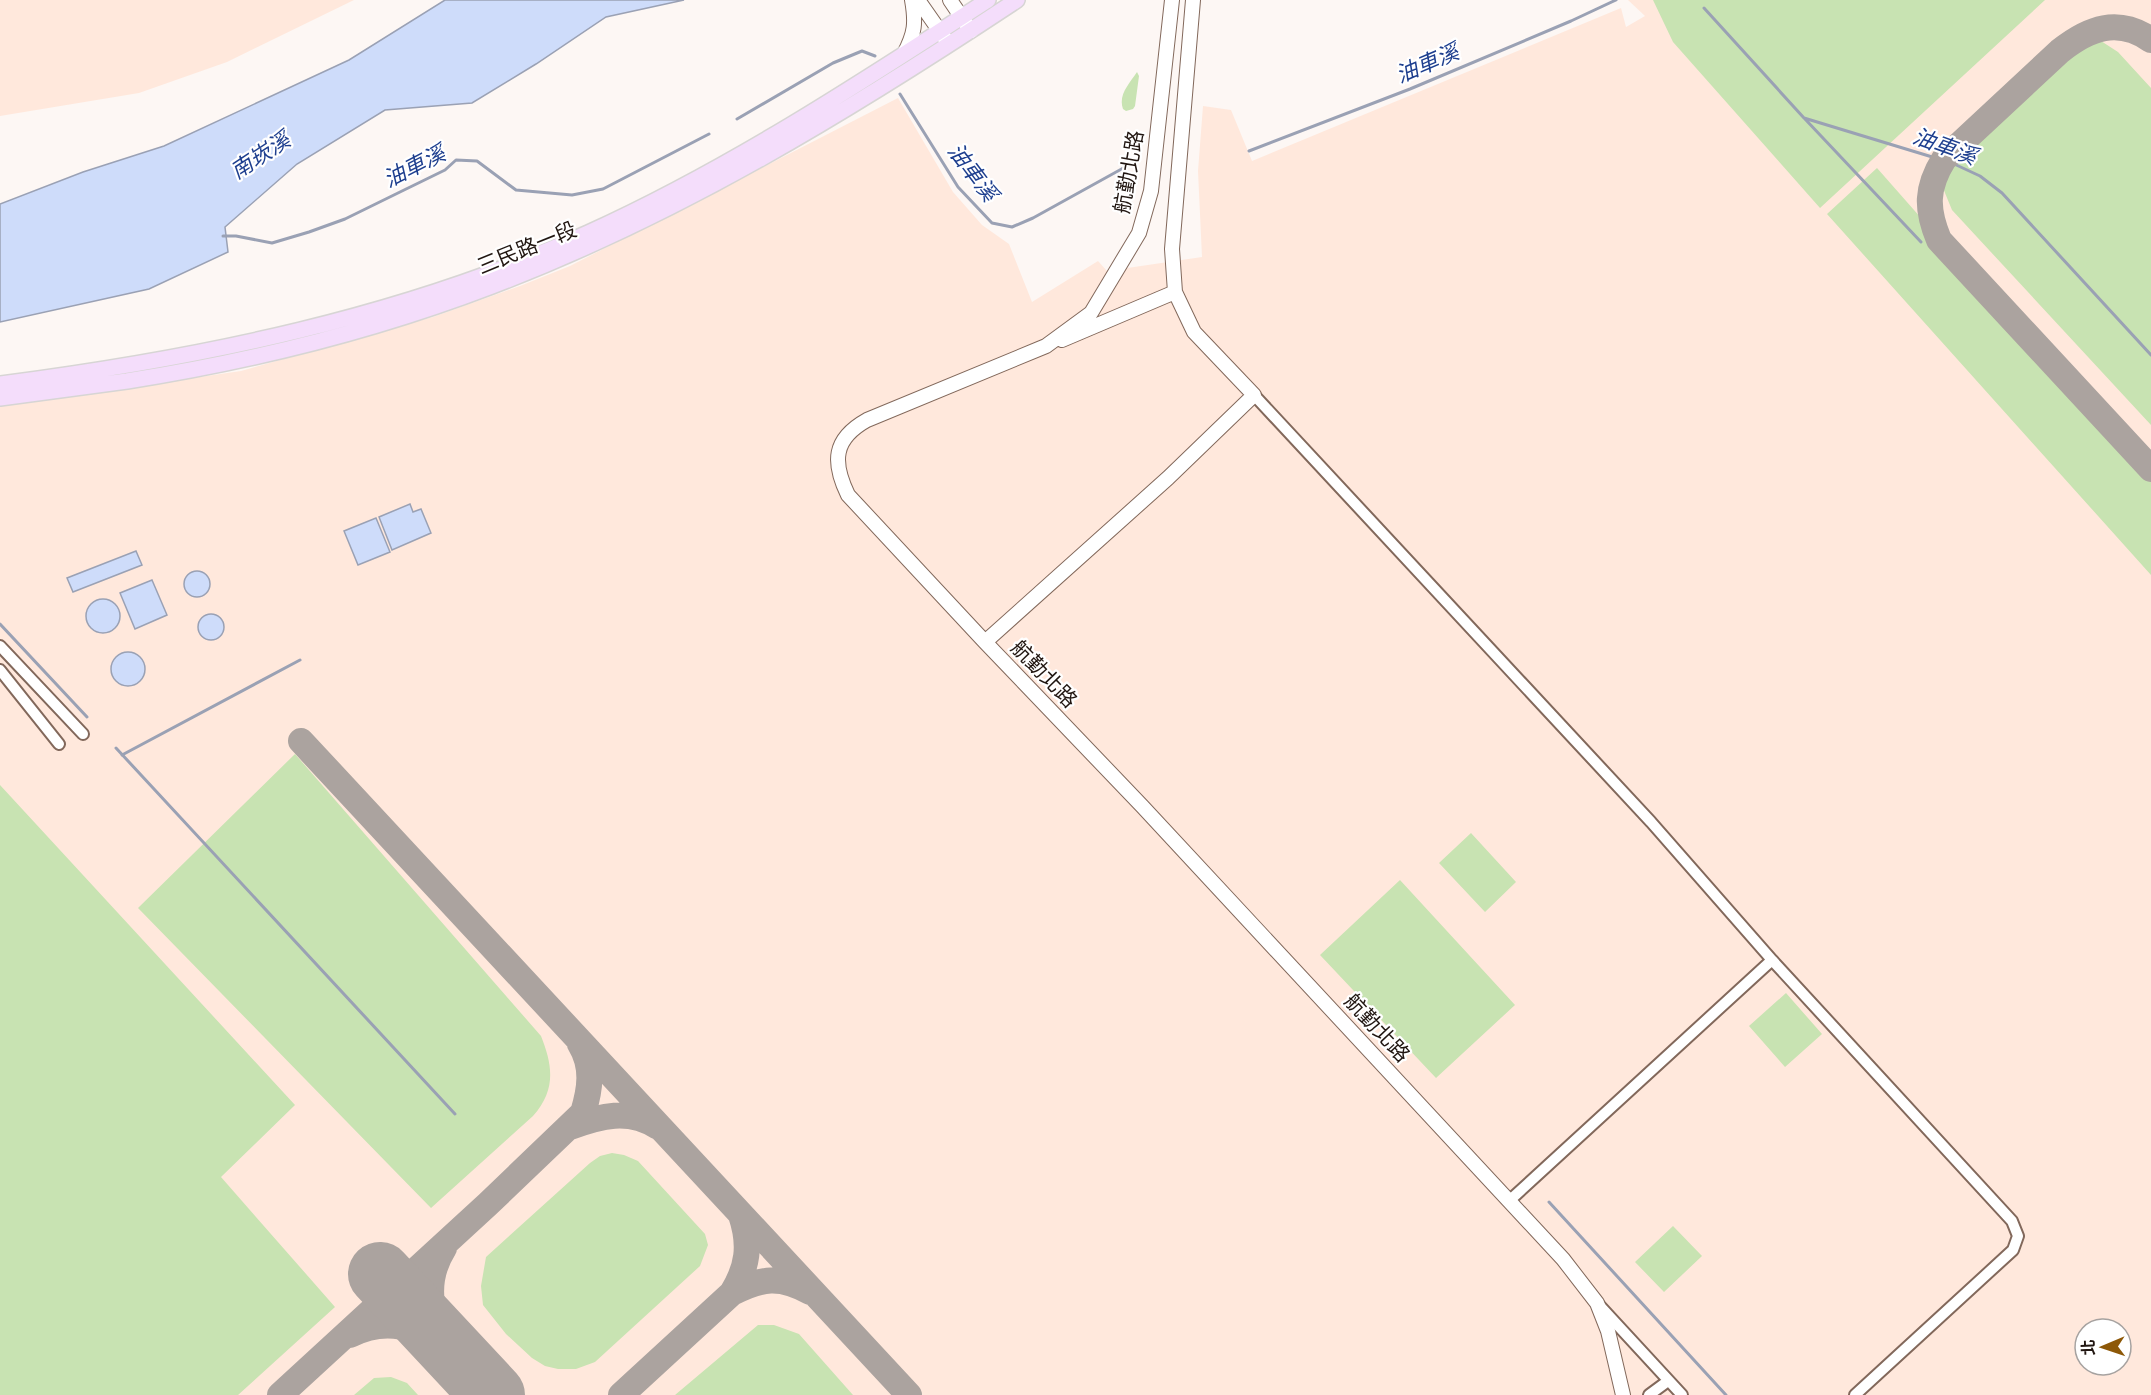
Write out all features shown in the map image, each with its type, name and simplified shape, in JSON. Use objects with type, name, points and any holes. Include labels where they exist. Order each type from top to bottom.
[{"type":"main road","name":"三民路一段","points":[[0,384],[99,371],[259,340],[405,302],[503,267],[586,234],[738,157],[988,0]]},
{"type":"main road","name":"三民路一段","points":[[0,398],[128,381],[239,360],[347,333],[489,287],[551,263],[643,221],[746,168],[949,45],[1017,0]]},
{"type":"street","points":[[904,54],[913,37],[915,19],[912,0]]},
{"type":"street","points":[[918,0],[949,45]]},
{"type":"street","points":[[950,0],[971,31]]},
{"type":"street","name":"航勤北路","points":[[1172,0],[1151,191],[1139,234],[1091,313],[1046,346],[852,428],[842,439],[839,454],[842,482],[848,495],[1142,806],[1563,1259],[1597,1303],[1608,1331],[1623,1395]]},
{"type":"street","points":[[1193,0],[1172,249],[1175,292],[1194,332],[1644,815],[1772,960],[2012,1221],[2018,1236],[2013,1250],[1855,1395]]},
{"type":"street","points":[[1046,346],[1175,292]]},
{"type":"street","points":[[985,642],[1168,478],[1254,395]]},
{"type":"street","points":[[0,646],[82,734]]},
{"type":"street","points":[[0,670],[59,744]]},
{"type":"street","points":[[1509,1201],[1772,960]]},
{"type":"street","points":[[1597,1303],[1683,1395]]},
{"type":"street","points":[[1648,1395],[1668,1381]]},
{"type":"shaded area","points":[[0,0],[354,0],[227,62],[139,93],[0,116]]},
{"type":"shaded area","points":[[1628,0],[2151,0],[2151,1395],[0,1395],[0,406],[241,371],[433,317],[570,266],[898,98],[953,192],[982,225],[1009,244],[1032,302],[1098,261],[1107,271],[1202,257],[1198,171],[1203,106],[1231,110],[1252,161],[1621,8],[1626,27],[1645,16]]},
{"type":"green space","points":[[1653,0],[2045,0],[1820,208],[1673,42]]},
{"type":"green space","points":[[2079,37],[2101,41],[2118,52],[2151,88],[2151,425],[1952,210],[1936,171],[1944,147],[2056,44]]},
{"type":"green space","points":[[1137,72],[1139,76],[1135,106],[1126,111],[1122,104],[1123,94]]},
{"type":"green space","points":[[1877,168],[2151,479],[2151,575],[1827,214]]},
{"type":"green space","points":[[295,754],[541,1036],[545,1047],[550,1068],[549,1087],[546,1097],[533,1116],[431,1208],[138,908]]},
{"type":"green space","points":[[0,785],[295,1105],[221,1177],[335,1307],[238,1395],[0,1395]]},
{"type":"green space","points":[[1471,833],[1516,882],[1485,912],[1439,863]]},
{"type":"green space","points":[[1400,880],[1515,1005],[1436,1078],[1320,955]]},
{"type":"green space","points":[[1786,993],[1822,1034],[1785,1067],[1749,1026]]},
{"type":"green space","points":[[612,1153],[638,1161],[705,1234],[708,1245],[700,1266],[595,1362],[576,1369],[545,1366],[532,1358],[506,1334],[483,1305],[481,1286],[486,1257],[590,1163],[600,1156]]},
{"type":"green space","points":[[1673,1226],[1702,1256],[1664,1292],[1635,1262]]},
{"type":"green space","points":[[758,1325],[774,1325],[799,1334],[853,1395],[675,1395]]},
{"type":"green space","points":[[391,1377],[407,1383],[418,1395],[354,1395],[374,1378]]},
{"type":"water","name":"南崁溪","points":[[445,0],[684,0],[606,17],[472,103],[385,110],[297,164],[225,227],[228,252],[149,289],[0,322],[0,204],[83,172],[164,146],[349,60]]},
{"type":"water","points":[[410,504],[413,512],[421,509],[431,533],[392,550],[379,517]]},
{"type":"water","points":[[376,518],[390,552],[358,565],[344,531]]},
{"type":"water","points":[[136,551],[142,565],[73,592],[67,578]]},
{"type":"water","points":[[197,571],[206,575],[210,584],[206,593],[197,597],[188,593],[184,584],[188,575]]},
{"type":"water","points":[[152,580],[167,615],[135,629],[120,593]]},
{"type":"water","points":[[103,599],[115,604],[120,616],[115,628],[103,633],[91,628],[86,616],[91,604]]},
{"type":"water","points":[[211,614],[220,618],[224,627],[220,636],[211,640],[202,636],[198,627],[202,618]]},
{"type":"water","points":[[128,652],[140,657],[145,669],[140,681],[128,686],[116,681],[111,669],[116,657]]},
{"type":"waterway","name":"油車溪","points":[[1249,151],[1410,89],[1616,0]]},
{"type":"waterway","name":"油車溪","points":[[1704,8],[1804,118],[1952,163],[1980,176],[2002,193],[2151,355]]},
{"type":"waterway","name":"油車溪","points":[[737,119],[833,63],[862,51],[875,56]]},
{"type":"waterway","name":"油車溪","points":[[900,94],[958,187],[992,223],[1012,227],[1033,218],[1136,161]]},
{"type":"waterway","points":[[1805,119],[1921,242]]},
{"type":"waterway","name":"油車溪","points":[[223,236],[236,236],[272,243],[309,232],[345,219],[445,170],[456,160],[477,161],[516,190],[572,195],[603,189],[709,134]]},
{"type":"waterway","points":[[0,624],[87,717]]},
{"type":"waterway","points":[[122,755],[300,660]]},
{"type":"waterway","points":[[116,748],[455,1114]]},
{"type":"waterway","points":[[1549,1202],[1726,1395]]},
{"type":"taxiway","points":[[2151,40],[2139,33],[2115,27],[2093,31],[2071,43],[1944,159],[1934,180],[1930,199],[1932,218],[1939,240],[2151,469]]},
{"type":"taxiway","points":[[301,741],[909,1395]]},
{"type":"taxiway","points":[[280,1395],[488,1204],[583,1113],[589,1070],[580,1044]]},
{"type":"taxiway","points":[[570,1127],[614,1116],[636,1117],[658,1127]]},
{"type":"taxiway","points":[[732,1293],[745,1265],[747,1246],[741,1215]]},
{"type":"taxiway","points":[[444,1248],[433,1275],[432,1302],[439,1328],[454,1353]]},
{"type":"taxiway","points":[[621,1395],[732,1293],[752,1284],[771,1280],[789,1283],[810,1292]]},
{"type":"taxiway","points":[[350,1335],[363,1329],[389,1325],[413,1330],[449,1349]]},
{"type":"taxiway","points":[[488,1390],[494,1395]]},
{"type":"runway","points":[[380,1274],[493,1395]]}]
